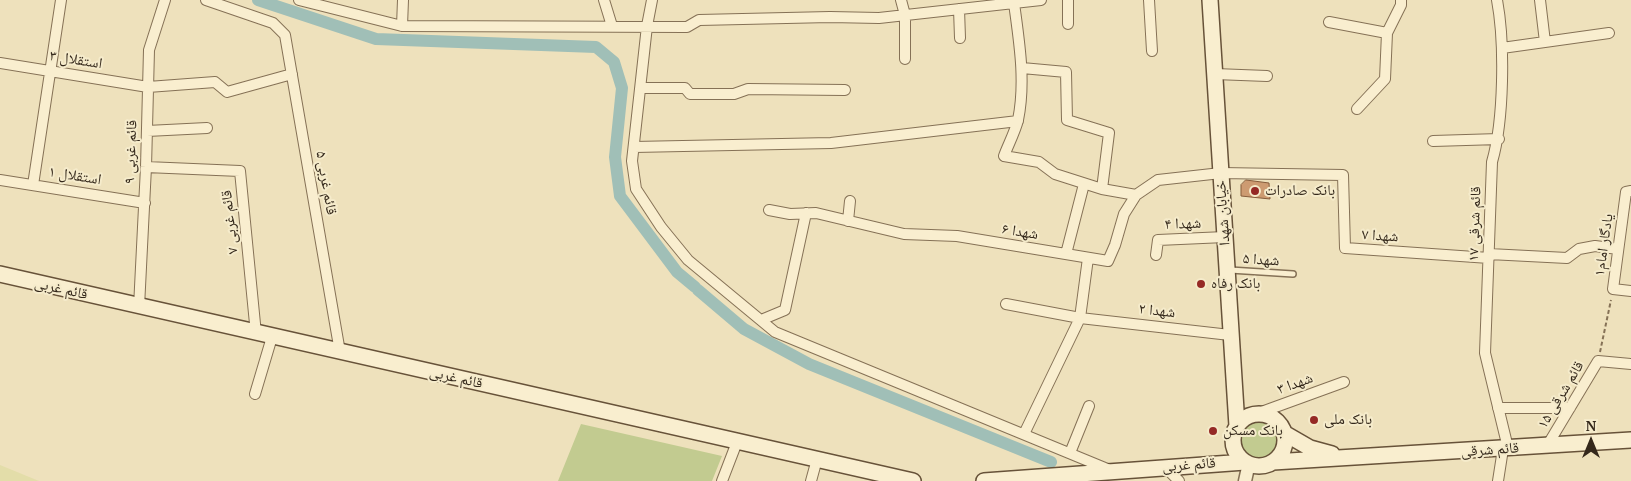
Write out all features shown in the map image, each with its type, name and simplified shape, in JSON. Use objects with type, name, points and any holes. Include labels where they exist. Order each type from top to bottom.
[{"type":"main road","name":"خیابان شهدا","points":[[1210,0],[1237,426]]},
{"type":"main road","name":"قائم غربی","points":[[0,274],[256,334],[816,459],[892,479],[913,481]]},
{"type":"main road","points":[[1284,433],[1283,449],[1273,462],[1261,465],[1247,462],[1235,449],[1234,433],[1237,426],[1248,416],[1256,414],[1275,419],[1284,433],[1310,448],[1348,458]]},
{"type":"main road","name":"قائم شرقی","points":[[1273,462],[1631,440]]},
{"type":"main road","name":"قائم غربی","points":[[984,481],[1090,477],[1113,471],[1247,462]]},
{"type":"street","points":[[33,185],[61,0]]},
{"type":"street","name":"قائم غربی ۹","points":[[139,307],[146,167],[149,50],[165,0]]},
{"type":"street","name":"قائم غربی ۵","points":[[206,0],[273,24],[285,35],[340,352]]},
{"type":"street","points":[[299,0],[319,2],[402,26],[520,28],[687,27],[699,20],[830,17],[879,18],[1041,0]]},
{"type":"street","points":[[402,26],[403,0]]},
{"type":"street","points":[[604,0],[612,26]]},
{"type":"street","points":[[652,0],[647,26],[632,161],[636,188],[661,227],[688,260],[775,332],[1113,471]]},
{"type":"street","points":[[901,0],[906,15],[905,59]]},
{"type":"street","points":[[1068,0],[1068,24]]},
{"type":"street","points":[[1149,0],[1152,51]]},
{"type":"street","points":[[1357,109],[1386,79],[1387,34],[1402,5],[1401,0]]},
{"type":"street","name":"قائم شرقی ۱۷","points":[[1498,0],[1503,28],[1498,139],[1492,162],[1485,353],[1498,408],[1505,449]]},
{"type":"street","points":[[1540,0],[1545,42]]},
{"type":"street","points":[[1014,3],[1022,68],[1022,92],[1018,121],[1004,156],[1039,162],[1055,174],[1102,190],[1136,195]]},
{"type":"street","points":[[959,9],[960,38]]},
{"type":"street","points":[[1329,22],[1387,34]]},
{"type":"street","points":[[1502,48],[1609,34]]},
{"type":"street","name":"استقلال ۳","points":[[0,63],[148,86],[215,82],[227,92],[292,74]]},
{"type":"street","points":[[1022,68],[1066,72],[1067,120],[1109,133],[1102,190]]},
{"type":"street","points":[[1215,74],[1266,76]]},
{"type":"street","points":[[641,88],[685,88],[690,94],[734,94],[748,89],[845,90]]},
{"type":"street","points":[[634,147],[831,144],[1018,121]]},
{"type":"street","points":[[147,131],[207,128]]},
{"type":"street","points":[[1433,141],[1498,139]]},
{"type":"street","name":"قائم غربی ۷","points":[[146,167],[240,171],[256,334]]},
{"type":"street","name":"شهدا ۶","points":[[768,210],[790,214],[816,213],[904,234],[957,236],[1108,261],[1124,214],[1136,195],[1158,180],[1221,173]]},
{"type":"street","name":"شهدا ۷","points":[[1221,173],[1343,175],[1345,248],[1489,256]]},
{"type":"street","name":"استقلال ۱","points":[[0,180],[144,202]]},
{"type":"street","points":[[1066,254],[1084,184]]},
{"type":"street","name":"یادگار امام۱","points":[[1631,192],[1626,192],[1613,289],[1631,291]]},
{"type":"street","points":[[848,221],[850,201]]},
{"type":"street","points":[[761,320],[784,310],[806,213]]},
{"type":"street","name":"شهدا ۴","points":[[1156,255],[1158,240],[1225,237]]},
{"type":"street","points":[[1489,256],[1567,258],[1579,249],[1595,246],[1618,249]]},
{"type":"street","points":[[1024,434],[1080,318],[1088,258]]},
{"type":"street","name":"شهدا ۲","points":[[1006,304],[1080,318],[1230,334]]},
{"type":"street","points":[[255,394],[272,337]]},
{"type":"street","name":"قائم شرقی ۱۵","points":[[1547,446],[1598,362],[1631,364]]},
{"type":"street","name":"شهدا ۳","points":[[1256,414],[1344,382]]},
{"type":"street","points":[[1070,453],[1089,406]]},
{"type":"street","points":[[1498,408],[1570,408]]},
{"type":"street","points":[[722,481],[737,442]]},
{"type":"street","points":[[1498,481],[1505,449]]},
{"type":"street","points":[[811,481],[816,459]]},
{"type":"street","points":[[1245,481],[1247,462]]},
{"type":"street","points":[[1165,467],[1179,481]]},
{"type":"lane","name":"شهدا ۵","points":[[1227,270],[1293,274]]},
{"type":"path","points":[[1598,362],[1613,289]]},
{"type":"shaded area","points":[[0,465],[39,481],[0,481]]},
{"type":"green space","points":[[1256,418],[1264,418],[1276,424],[1282,440],[1276,456],[1264,462],[1256,462],[1244,456],[1238,444],[1238,436],[1244,424]]},
{"type":"green space","points":[[581,424],[722,456],[712,481],[558,481]]},
{"type":"building","name":"بانک صادرات","points":[[1246,180],[1269,183],[1270,199],[1241,196],[1241,185]]},
{"type":"waterway","points":[[258,0],[376,39],[596,47],[614,62],[622,88],[615,157],[620,196],[677,272],[695,287]]},
{"type":"waterway","points":[[698,290],[744,329],[809,364],[1051,462]]},
{"type":"place","name":"بانک صادرات","points":[[1255,191]]},
{"type":"place","name":"بانک رفاه","points":[[1201,284]]},
{"type":"place","name":"بانک ملی","points":[[1314,420]]},
{"type":"place","name":"بانک مسکن","points":[[1213,431]]}]
